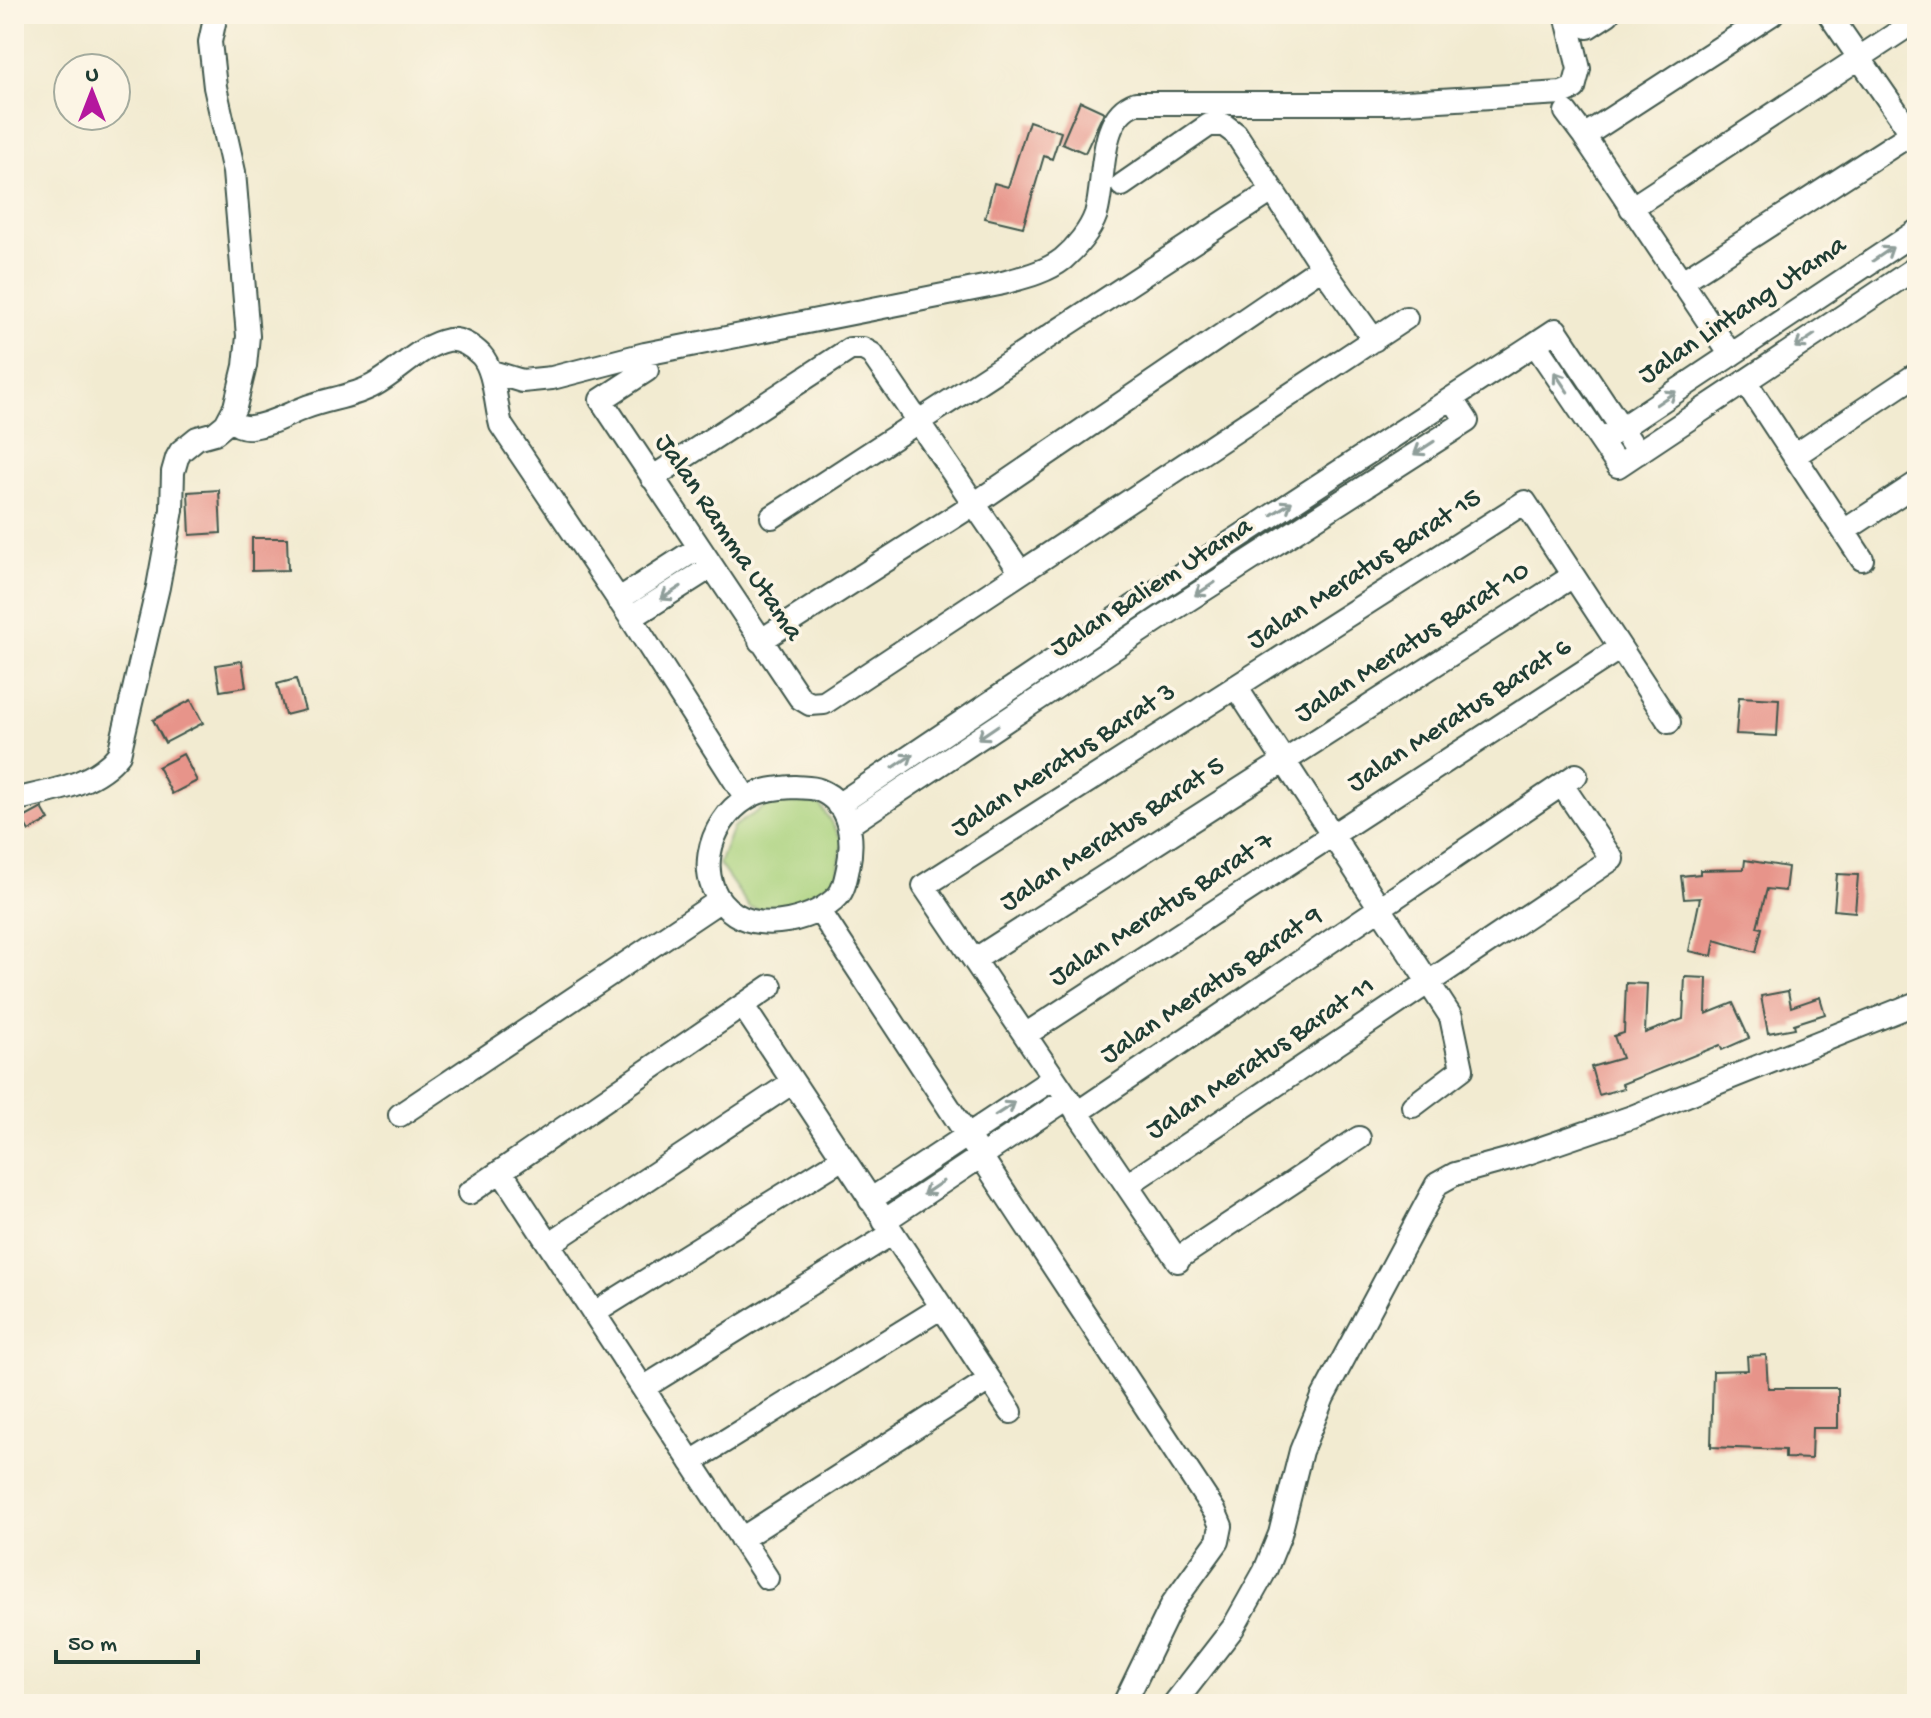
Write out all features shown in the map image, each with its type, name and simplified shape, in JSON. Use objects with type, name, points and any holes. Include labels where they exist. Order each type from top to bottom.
[{"type":"street","points":[[14,800],[92,778],[109,767],[119,754],[158,587],[172,510],[173,472],[177,458],[197,438],[215,433],[229,419],[235,407],[245,366],[248,336],[234,172],[213,75],[210,42],[216,14]]},
{"type":"street","points":[[492,372],[522,381],[552,378],[645,354],[999,284],[1034,274],[1060,261],[1091,226],[1097,212],[1113,122],[1124,107],[1136,103],[1388,103],[1562,93],[1574,88],[1579,69],[1566,14]]},
{"type":"street","points":[[1588,27],[1608,14]]},
{"type":"street","points":[[1584,136],[1772,14]]},
{"type":"street","points":[[1681,282],[1914,132],[1829,14]]},
{"type":"street","points":[[1631,208],[1917,20]]},
{"type":"street","points":[[1566,112],[1731,355]]},
{"type":"street","points":[[1122,185],[1209,125],[1224,125],[1236,134],[1322,267],[1374,340]]},
{"type":"street","points":[[772,517],[1272,191]]},
{"type":"street","name":"Jalan Lintang Utama","points":[[1601,442],[1917,231]]},
{"type":"street","points":[[760,641],[974,504],[1322,267]]},
{"type":"street","points":[[1535,344],[1618,466],[1917,267]]},
{"type":"street","points":[[652,478],[850,349],[863,349],[872,354],[920,420],[1020,571],[1406,318]]},
{"type":"street","name":"Jalan Baliem Utama","points":[[838,805],[1136,604],[1556,330],[1621,428]]},
{"type":"street","points":[[229,419],[247,427],[261,425],[372,386],[429,348],[450,340],[459,340],[472,348],[482,356],[492,372],[501,425],[746,798]]},
{"type":"street","name":"Jalan Ramma Utama","points":[[647,370],[601,400],[760,641],[800,698],[810,704],[824,703],[1020,571]]},
{"type":"street","points":[[1794,456],[1917,374]]},
{"type":"street","points":[[1745,381],[1862,559]]},
{"type":"street","name":"Jalan Baliem Utama","points":[[850,824],[1163,616],[1467,421],[1452,398]]},
{"type":"street","points":[[1621,428],[1638,453]]},
{"type":"street","points":[[1844,531],[1917,483]]},
{"type":"street","name":"Jalan Meratus Barat 15","points":[[1236,687],[1525,502],[1573,576]]},
{"type":"street","points":[[624,609],[698,548]]},
{"type":"street","points":[[624,609],[711,567]]},
{"type":"street","points":[[1573,576],[1669,722]]},
{"type":"street","name":"Jalan Meratus Barat 10","points":[[1284,761],[1573,576]]},
{"type":"street","name":"Jalan Meratus Barat 6","points":[[1332,835],[1620,648]]},
{"type":"street","points":[[1236,687],[1451,1017],[1462,1069],[1413,1106]]},
{"type":"street","name":"Jalan Meratus Barat 3","points":[[974,960],[924,886],[1236,687]]},
{"type":"street","name":"Jalan Meratus Barat 5","points":[[974,960],[1284,761]]},
{"type":"street","name":"Jalan Meratus Barat 9","points":[[643,1388],[889,1227],[981,1157],[1073,1105],[1380,908],[1569,780],[1612,859]]},
{"type":"street","points":[[794,787],[819,790],[838,805],[850,824],[852,847],[839,895],[819,910],[766,923],[738,916],[719,901],[709,880],[709,851],[720,823],[746,798],[770,788],[794,787]]},
{"type":"street","name":"Jalan Meratus Barat 7","points":[[1025,1035],[1332,835]]},
{"type":"street","name":"Jalan Meratus Barat 11","points":[[1127,1185],[1612,859]]},
{"type":"street","points":[[400,1115],[719,901]]},
{"type":"street","points":[[819,910],[1215,1512],[1221,1526],[1218,1541],[1173,1603],[1124,1704]]},
{"type":"street","points":[[974,960],[1177,1260],[1359,1138]]},
{"type":"street","points":[[469,1193],[771,986]]},
{"type":"street","points":[[1174,1704],[1233,1628],[1265,1571],[1280,1534],[1301,1451],[1323,1397],[1437,1184],[1455,1174],[1510,1159],[1632,1117],[1917,1003]]},
{"type":"street","points":[[743,1006],[1011,1412]]},
{"type":"street","points":[[870,1200],[1054,1078]]},
{"type":"street","points":[[549,1244],[793,1082]]},
{"type":"street","points":[[594,1313],[843,1158]]},
{"type":"street","points":[[501,1171],[767,1578]]},
{"type":"street","points":[[691,1462],[942,1307]]},
{"type":"street","points":[[741,1539],[989,1380]]},
{"type":"green space","points":[[780,797],[820,805],[843,841],[837,877],[787,913],[750,908],[719,864],[733,827]]},
{"type":"building","points":[[1080,101],[1104,112],[1085,153],[1062,143]]},
{"type":"building","points":[[1029,121],[1061,132],[1052,159],[1044,156],[1023,227],[985,218],[994,183],[1008,187]]},
{"type":"building","points":[[219,490],[221,533],[190,535],[188,492]]},
{"type":"building","points":[[252,538],[287,538],[288,570],[252,571]]},
{"type":"building","points":[[242,661],[246,687],[220,691],[216,665]]},
{"type":"building","points":[[296,679],[305,710],[285,715],[277,684]]},
{"type":"building","points":[[1739,697],[1779,699],[1777,736],[1736,734]]},
{"type":"building","points":[[191,700],[203,723],[165,743],[153,720]]},
{"type":"building","points":[[183,754],[197,781],[172,794],[158,767]]},
{"type":"building","points":[[42,808],[49,820],[29,831],[22,819]]},
{"type":"building","points":[[1745,860],[1788,867],[1785,891],[1767,889],[1757,927],[1762,928],[1756,952],[1715,940],[1712,956],[1689,951],[1700,898],[1684,899],[1681,876],[1700,874],[1700,870],[1744,869]]},
{"type":"building","points":[[1837,874],[1858,875],[1855,912],[1834,910]]},
{"type":"building","points":[[1685,977],[1707,978],[1706,1014],[1733,1003],[1749,1038],[1722,1050],[1720,1045],[1622,1084],[1624,1088],[1599,1095],[1591,1067],[1622,1058],[1614,1036],[1624,1033],[1626,983],[1647,984],[1645,1033],[1683,1019]]},
{"type":"building","points":[[1788,991],[1791,1007],[1820,997],[1825,1014],[1794,1024],[1795,1028],[1768,1033],[1761,996]]},
{"type":"building","points":[[1766,1355],[1768,1388],[1838,1388],[1838,1428],[1812,1428],[1811,1459],[1785,1458],[1785,1450],[1711,1447],[1713,1371],[1748,1370],[1747,1356]]}]
